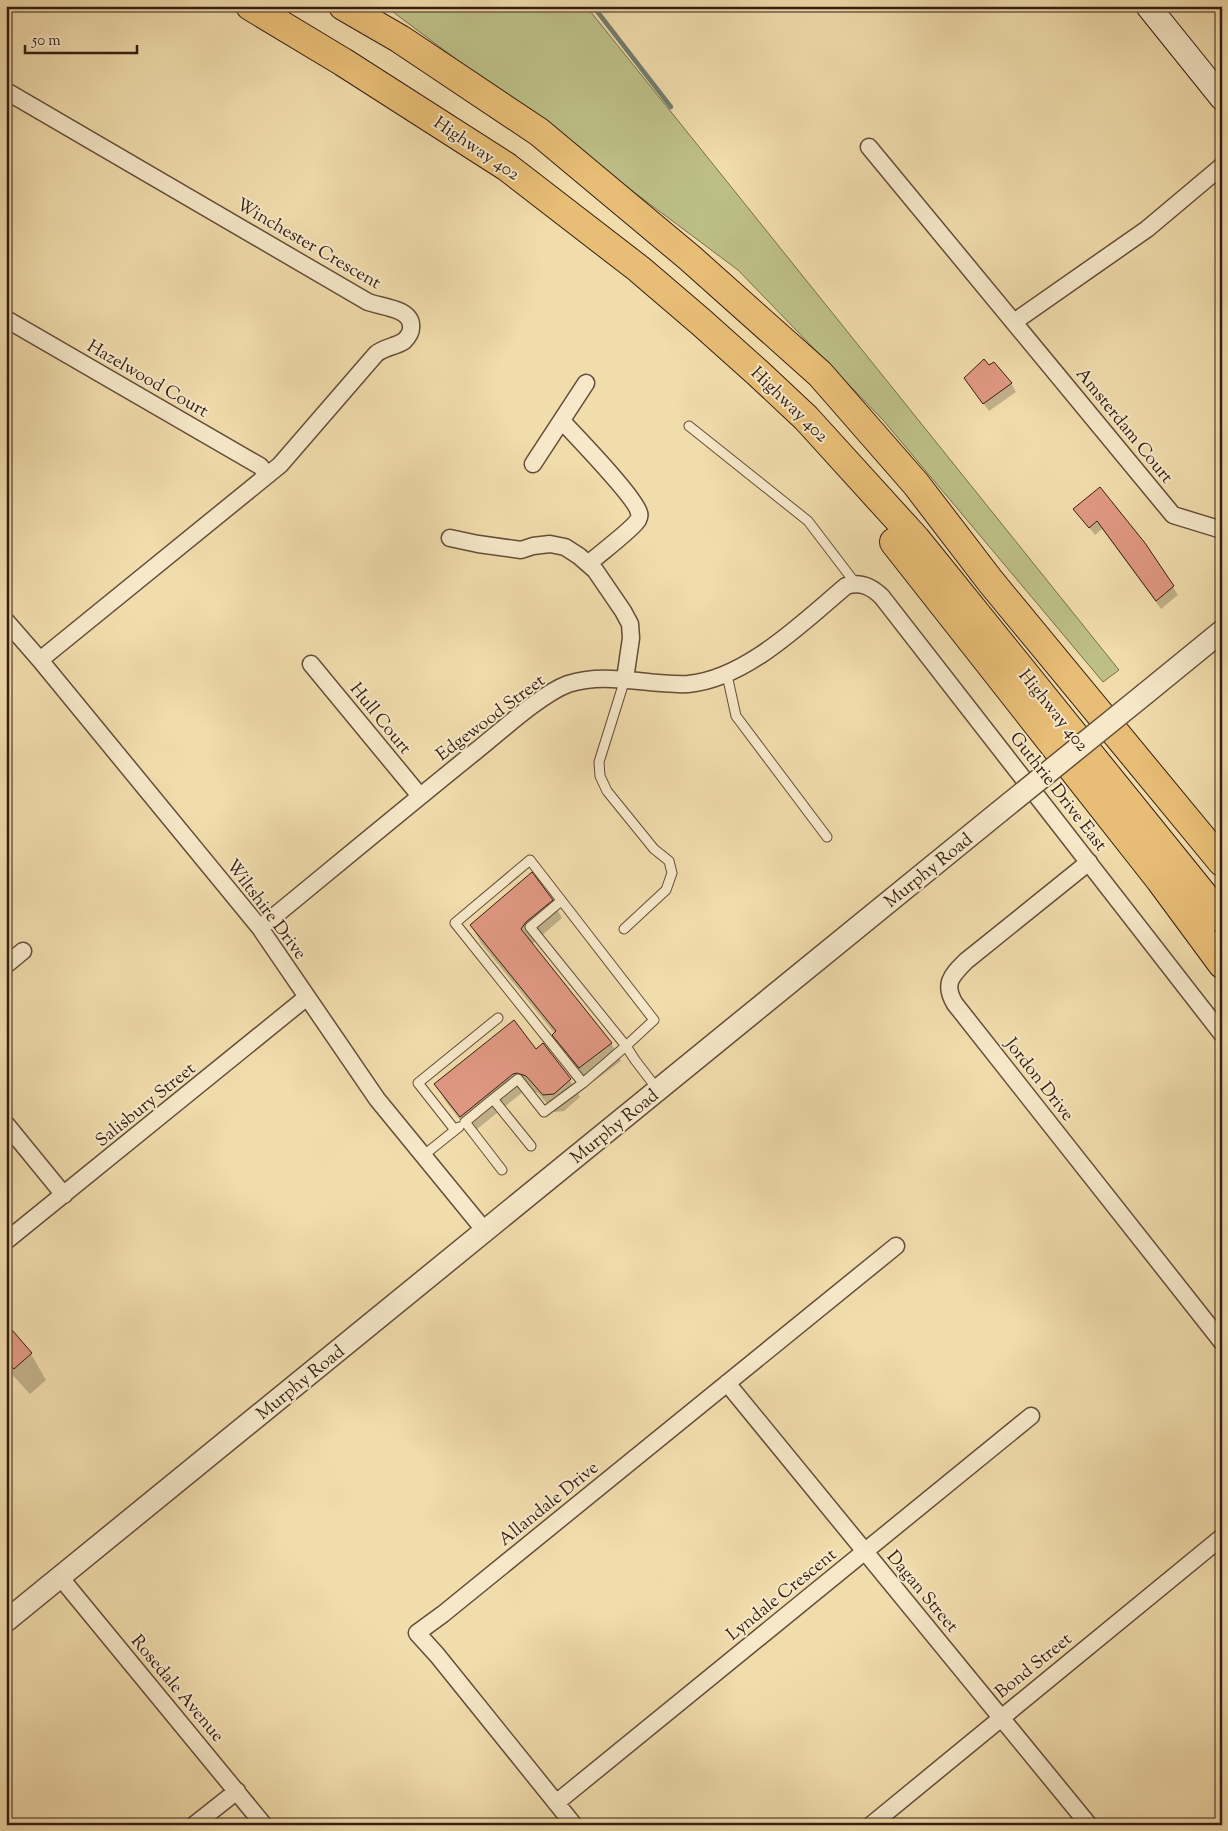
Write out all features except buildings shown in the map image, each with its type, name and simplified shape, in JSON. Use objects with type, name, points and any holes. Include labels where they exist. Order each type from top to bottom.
[{"type":"highway","name":"Highway 402","points":[[250,6],[409,103],[507,167],[562,208],[701,322],[806,418],[916,539],[1222,918]]},
{"type":"highway","name":"Highway 402","points":[[343,6],[400,39],[539,132],[690,258],[820,374],[916,484],[991,582],[1222,862]]},
{"type":"highway","points":[[562,208],[662,300],[766,400],[864,506],[1142,857],[1222,964]]},
{"type":"highway","points":[[1190,821],[1222,857]]},
{"type":"main road","points":[[1148,6],[1222,98]]},
{"type":"street","name":"Winchester Crescent","points":[[6,91],[368,302],[395,309],[408,317],[411,322],[409,335],[397,344],[383,348],[376,354],[290,454],[268,475],[40,660]]},
{"type":"street","name":"Amsterdam Court","points":[[869,147],[1173,514],[1222,530]]},
{"type":"street","points":[[1014,322],[1147,229],[1222,166]]},
{"type":"street","name":"Hazelwood Court","points":[[6,319],[260,466],[268,475]]},
{"type":"street","points":[[533,464],[586,383]]},
{"type":"street","points":[[562,421],[596,457],[634,503],[639,513],[638,520],[588,564]]},
{"type":"street","points":[[450,538],[521,550],[550,544],[565,547],[579,556],[588,564],[623,611],[630,624],[631,638],[625,679]]},
{"type":"street","name":"Edgewood Street","points":[[260,928],[420,796],[552,692],[567,685],[583,681],[625,679],[687,684],[708,681],[727,675],[774,646],[846,586],[856,584]]},
{"type":"street","name":"Guthrie Drive East","points":[[856,584],[866,585],[874,589],[882,597],[1222,1034]]},
{"type":"street","name":"Wiltshire Drive","points":[[6,621],[260,928],[378,1098],[485,1231]]},
{"type":"street","name":"Murphy Road","points":[[6,1621],[1222,631]]},
{"type":"street","name":"Hull Court","points":[[311,664],[420,796]]},
{"type":"street","name":"Jordon Drive","points":[[1088,862],[966,961],[951,979],[948,986],[950,995],[955,1004],[1222,1342]]},
{"type":"street","points":[[6,965],[23,951]]},
{"type":"street","name":"Salisbury Street","points":[[6,1241],[308,997]]},
{"type":"street","points":[[6,1124],[64,1195]]},
{"type":"street","name":"Allandale Drive","points":[[574,1825],[417,1633],[443,1614],[896,1246]]},
{"type":"street","name":"Dagan Street","points":[[727,1383],[1089,1825]]},
{"type":"street","name":"Lyndale Crescent","points":[[556,1803],[1031,1416]]},
{"type":"street","name":"Bond Street","points":[[871,1825],[1222,1536]]},
{"type":"street","name":"Rosedale Avenue","points":[[60,1577],[264,1825]]},
{"type":"street","points":[[194,1825],[237,1791]]},
{"type":"lane","points":[[689,426],[808,521],[856,584]]},
{"type":"lane","points":[[727,675],[736,716],[827,837]]},
{"type":"lane","points":[[624,929],[666,890],[672,873],[669,860],[654,849],[607,791],[600,776],[599,762],[625,679]]},
{"type":"lane","points":[[424,1155],[518,1079],[544,1112],[583,1082],[654,1020],[530,860],[455,923],[583,1082]]},
{"type":"lane","points":[[561,900],[530,927],[626,1046],[658,1090]]},
{"type":"lane","points":[[455,1130],[418,1083],[498,1018]]},
{"type":"lane","points":[[493,1099],[531,1146]]},
{"type":"lane","points":[[465,1122],[502,1170]]},
{"type":"green space","points":[[385,6],[586,6],[1119,670],[1103,682],[883,420],[738,270]]},
{"type":"waterway","points":[[593,6],[671,107]]}]
